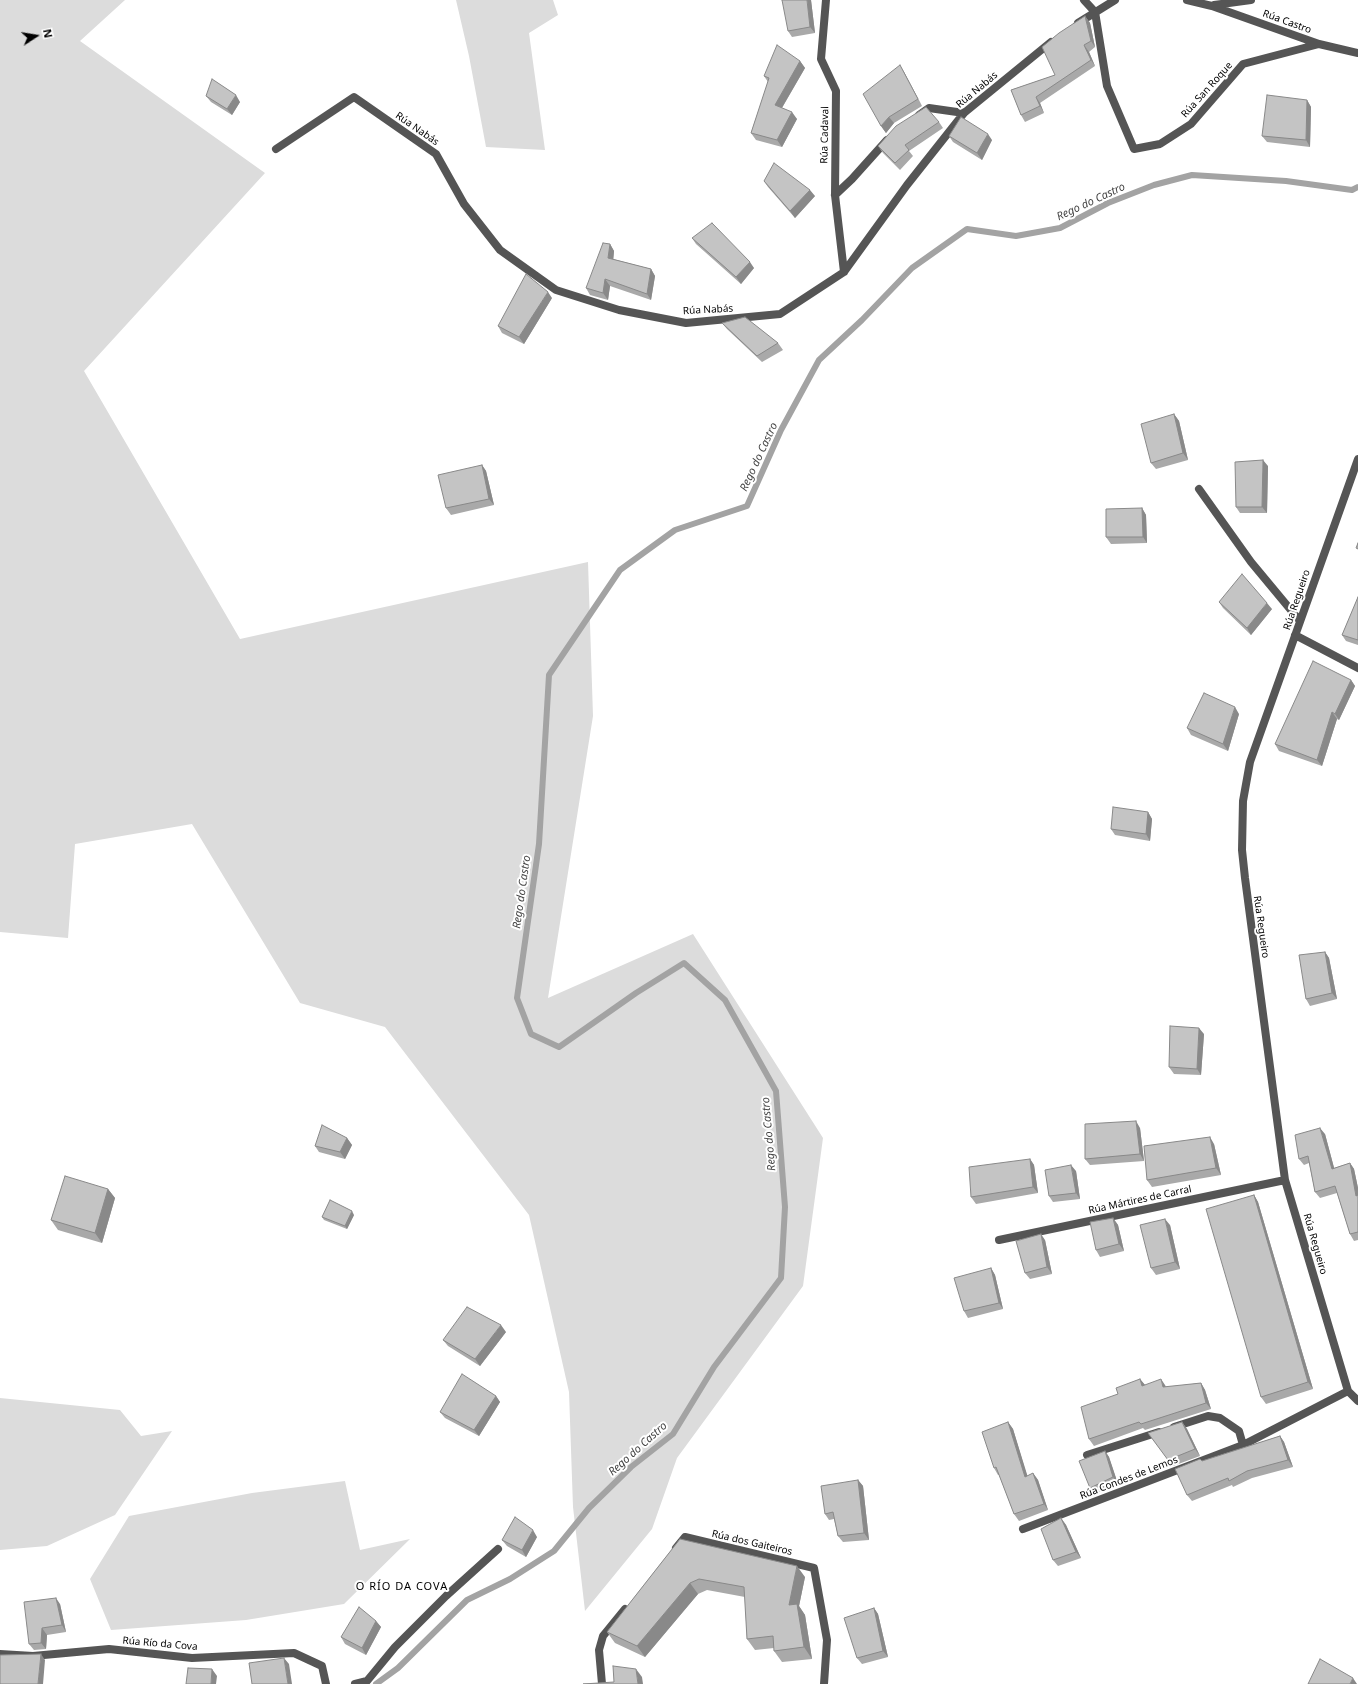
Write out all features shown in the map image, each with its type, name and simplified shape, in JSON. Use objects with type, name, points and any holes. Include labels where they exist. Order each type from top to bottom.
[{"type":"street","name":"Rúa Cadaval","points":[[826,0],[821,59],[836,92],[834,195],[844,272]]},
{"type":"street","points":[[1084,0],[1094,12]]},
{"type":"street","points":[[1071,27],[1115,0]]},
{"type":"street","name":"Rúa Castro","points":[[1187,0],[1212,6],[1319,44],[1358,53]]},
{"type":"street","points":[[1212,6],[1251,0]]},
{"type":"street","name":"Rúa San Roque","points":[[1094,12],[1107,86],[1134,149],[1160,144],[1191,124],[1243,64],[1319,44]]},
{"type":"street","name":"Rúa Nabás","points":[[276,149],[354,96],[436,154],[464,204],[500,250],[556,290],[619,310],[686,323],[780,314],[844,272],[908,184],[964,113],[1060,35]]},
{"type":"street","points":[[910,120],[929,108],[964,113]]},
{"type":"street","points":[[834,195],[852,179],[892,134]]},
{"type":"street","name":"Rúa Regueiro","points":[[1358,459],[1250,762],[1243,801],[1242,850],[1285,1180],[1348,1391],[1358,1401]]},
{"type":"street","points":[[1199,489],[1252,562],[1300,621]]},
{"type":"street","points":[[1295,635],[1358,668]]},
{"type":"street","name":"Rúa Mártires de Carral","points":[[999,1240],[1285,1180]]},
{"type":"street","name":"Rúa Condes de Lemos","points":[[1023,1528],[1243,1446],[1348,1391]]},
{"type":"street","points":[[1087,1455],[1208,1416],[1220,1418],[1239,1431],[1243,1446]]},
{"type":"street","name":"Rúa dos Gaiteiros","points":[[670,1556],[685,1537],[814,1568],[827,1640],[824,1684]]},
{"type":"street","points":[[355,1684],[367,1681],[395,1648],[446,1596],[498,1549]]},
{"type":"street","points":[[602,1684],[599,1650],[603,1636],[629,1605]]},
{"type":"street","name":"Rúa Río da Cova","points":[[0,1654],[33,1656],[110,1649],[192,1658],[294,1654],[322,1666],[326,1684]]},
{"type":"shaded area","points":[[0,0],[125,0],[80,41],[265,173],[84,371],[240,639],[588,562],[593,716],[548,998],[693,934],[823,1138],[803,1286],[677,1458],[652,1529],[585,1611],[573,1507],[569,1392],[529,1215],[385,1027],[300,1003],[192,824],[75,844],[68,938],[0,932]]},
{"type":"shaded area","points":[[456,0],[553,0],[558,15],[529,33],[545,150],[486,147],[469,56]]},
{"type":"shaded area","points":[[0,1398],[120,1410],[141,1436],[172,1431],[115,1515],[47,1546],[0,1550]]},
{"type":"shaded area","points":[[345,1481],[360,1550],[410,1539],[344,1604],[246,1620],[111,1630],[90,1579],[129,1516],[252,1493]]},
{"type":"building","points":[[782,0],[807,0],[810,27],[788,31]]},
{"type":"building","points":[[1085,16],[1091,41],[1084,45],[1091,60],[1036,97],[1040,106],[1021,115],[1011,90],[1055,75],[1042,47],[1059,33]]},
{"type":"building","points":[[777,45],[800,61],[775,105],[792,112],[777,140],[751,133],[769,78],[764,76]]},
{"type":"building","points":[[900,65],[918,99],[889,117],[881,126],[863,94]]},
{"type":"building","points":[[212,79],[236,95],[227,109],[206,96]]},
{"type":"building","points":[[1267,95],[1307,100],[1306,140],[1262,136]]},
{"type":"building","points":[[926,107],[939,122],[905,145],[909,150],[895,163],[878,146],[896,126]]},
{"type":"building","points":[[961,117],[988,134],[977,153],[949,136]]},
{"type":"building","points":[[774,163],[810,190],[790,211],[764,181]]},
{"type":"building","points":[[712,223],[750,262],[736,277],[692,238]]},
{"type":"building","points":[[603,243],[610,244],[608,258],[651,269],[647,294],[605,279],[603,293],[586,288]]},
{"type":"building","points":[[526,274],[548,292],[519,337],[498,326]]},
{"type":"building","points":[[745,317],[778,343],[757,356],[722,323]]},
{"type":"building","points":[[1174,414],[1183,453],[1151,463],[1141,424]]},
{"type":"building","points":[[1263,460],[1262,507],[1236,507],[1235,462]]},
{"type":"building","points":[[482,465],[489,499],[446,508],[438,475]]},
{"type":"building","points":[[1142,508],[1143,537],[1106,537],[1106,509]]},
{"type":"building","points":[[1242,574],[1267,603],[1247,628],[1219,602]]},
{"type":"building","points":[[1358,597],[1358,640],[1342,635]]},
{"type":"building","points":[[1313,661],[1351,680],[1335,714],[1332,712],[1317,760],[1275,744]]},
{"type":"building","points":[[1204,693],[1235,707],[1223,744],[1187,728]]},
{"type":"building","points":[[1113,807],[1148,812],[1146,834],[1111,829]]},
{"type":"building","points":[[1325,952],[1332,993],[1306,999],[1299,955]]},
{"type":"building","points":[[1170,1026],[1199,1028],[1197,1069],[1169,1067]]},
{"type":"building","points":[[1136,1121],[1140,1154],[1085,1159],[1085,1124]]},
{"type":"building","points":[[322,1125],[347,1138],[340,1152],[315,1146]]},
{"type":"building","points":[[1320,1128],[1332,1169],[1350,1163],[1356,1196],[1358,1195],[1358,1232],[1350,1234],[1335,1186],[1315,1192],[1308,1156],[1299,1159],[1295,1135]]},
{"type":"building","points":[[1210,1137],[1216,1168],[1147,1180],[1144,1146]]},
{"type":"building","points":[[1030,1159],[1033,1187],[971,1197],[969,1167]]},
{"type":"building","points":[[1071,1165],[1076,1193],[1049,1196],[1045,1170]]},
{"type":"building","points":[[65,1176],[108,1189],[95,1233],[51,1220]]},
{"type":"building","points":[[1254,1195],[1308,1382],[1261,1397],[1206,1209]]},
{"type":"building","points":[[330,1200],[352,1211],[345,1226],[322,1217]]},
{"type":"building","points":[[1113,1218],[1119,1244],[1096,1250],[1090,1222]]},
{"type":"building","points":[[1165,1219],[1175,1262],[1151,1268],[1140,1225]]},
{"type":"building","points":[[1041,1234],[1047,1267],[1025,1273],[1016,1241]]},
{"type":"building","points":[[991,1268],[999,1303],[964,1311],[954,1278]]},
{"type":"building","points":[[467,1307],[501,1325],[475,1359],[443,1340]]},
{"type":"building","points":[[462,1374],[496,1396],[474,1430],[440,1412]]},
{"type":"building","points":[[1140,1379],[1142,1386],[1161,1379],[1163,1387],[1201,1383],[1206,1403],[1141,1424],[1139,1422],[1089,1439],[1081,1407],[1118,1394],[1116,1388]]},
{"type":"building","points":[[1008,1422],[1025,1477],[1033,1473],[1044,1504],[1014,1514],[996,1467],[994,1468],[982,1432]]},
{"type":"building","points":[[1182,1422],[1195,1449],[1168,1460],[1148,1433]]},
{"type":"building","points":[[1280,1436],[1288,1460],[1247,1471],[1229,1481],[1228,1478],[1187,1495],[1175,1469],[1200,1459],[1202,1461]]},
{"type":"building","points":[[1105,1451],[1113,1477],[1090,1488],[1079,1461]]},
{"type":"building","points":[[858,1480],[864,1533],[838,1536],[833,1512],[825,1514],[821,1486]]},
{"type":"building","points":[[515,1517],[533,1530],[522,1550],[502,1540]]},
{"type":"building","points":[[1061,1518],[1076,1552],[1053,1560],[1041,1529]]},
{"type":"building","points":[[680,1539],[797,1566],[789,1605],[797,1604],[804,1647],[774,1651],[773,1636],[747,1639],[744,1587],[699,1579],[690,1583],[637,1646],[607,1632]]},
{"type":"building","points":[[56,1598],[62,1625],[42,1628],[41,1643],[29,1644],[24,1602]]},
{"type":"building","points":[[359,1607],[376,1621],[362,1648],[341,1637]]},
{"type":"building","points":[[874,1608],[883,1651],[857,1658],[844,1618]]},
{"type":"building","points":[[41,1654],[38,1684],[0,1684],[0,1655]]},
{"type":"building","points":[[284,1658],[288,1684],[252,1684],[249,1663]]},
{"type":"building","points":[[1320,1659],[1353,1678],[1350,1684],[1308,1684]]},
{"type":"building","points":[[613,1666],[636,1669],[638,1684],[583,1684],[614,1682]]},
{"type":"building","points":[[188,1668],[212,1669],[211,1684],[186,1684]]},
{"type":"waterway","name":"Rego do Castro","points":[[376,1684],[398,1668],[467,1600],[510,1579],[554,1551],[589,1508],[631,1467],[673,1434],[714,1367],[781,1278],[785,1207],[776,1091],[725,1000],[684,963],[636,993],[559,1047],[531,1034],[517,998],[539,844],[549,675],[620,570],[675,530],[747,506],[781,430],[819,360],[862,320],[912,268],[967,229],[1016,236],[1060,228],[1108,203],[1154,185],[1192,175],[1286,181],[1352,190],[1358,187]]},
{"type":"district","name":"O RÍO DA COVA","points":[[402,1587]]}]
